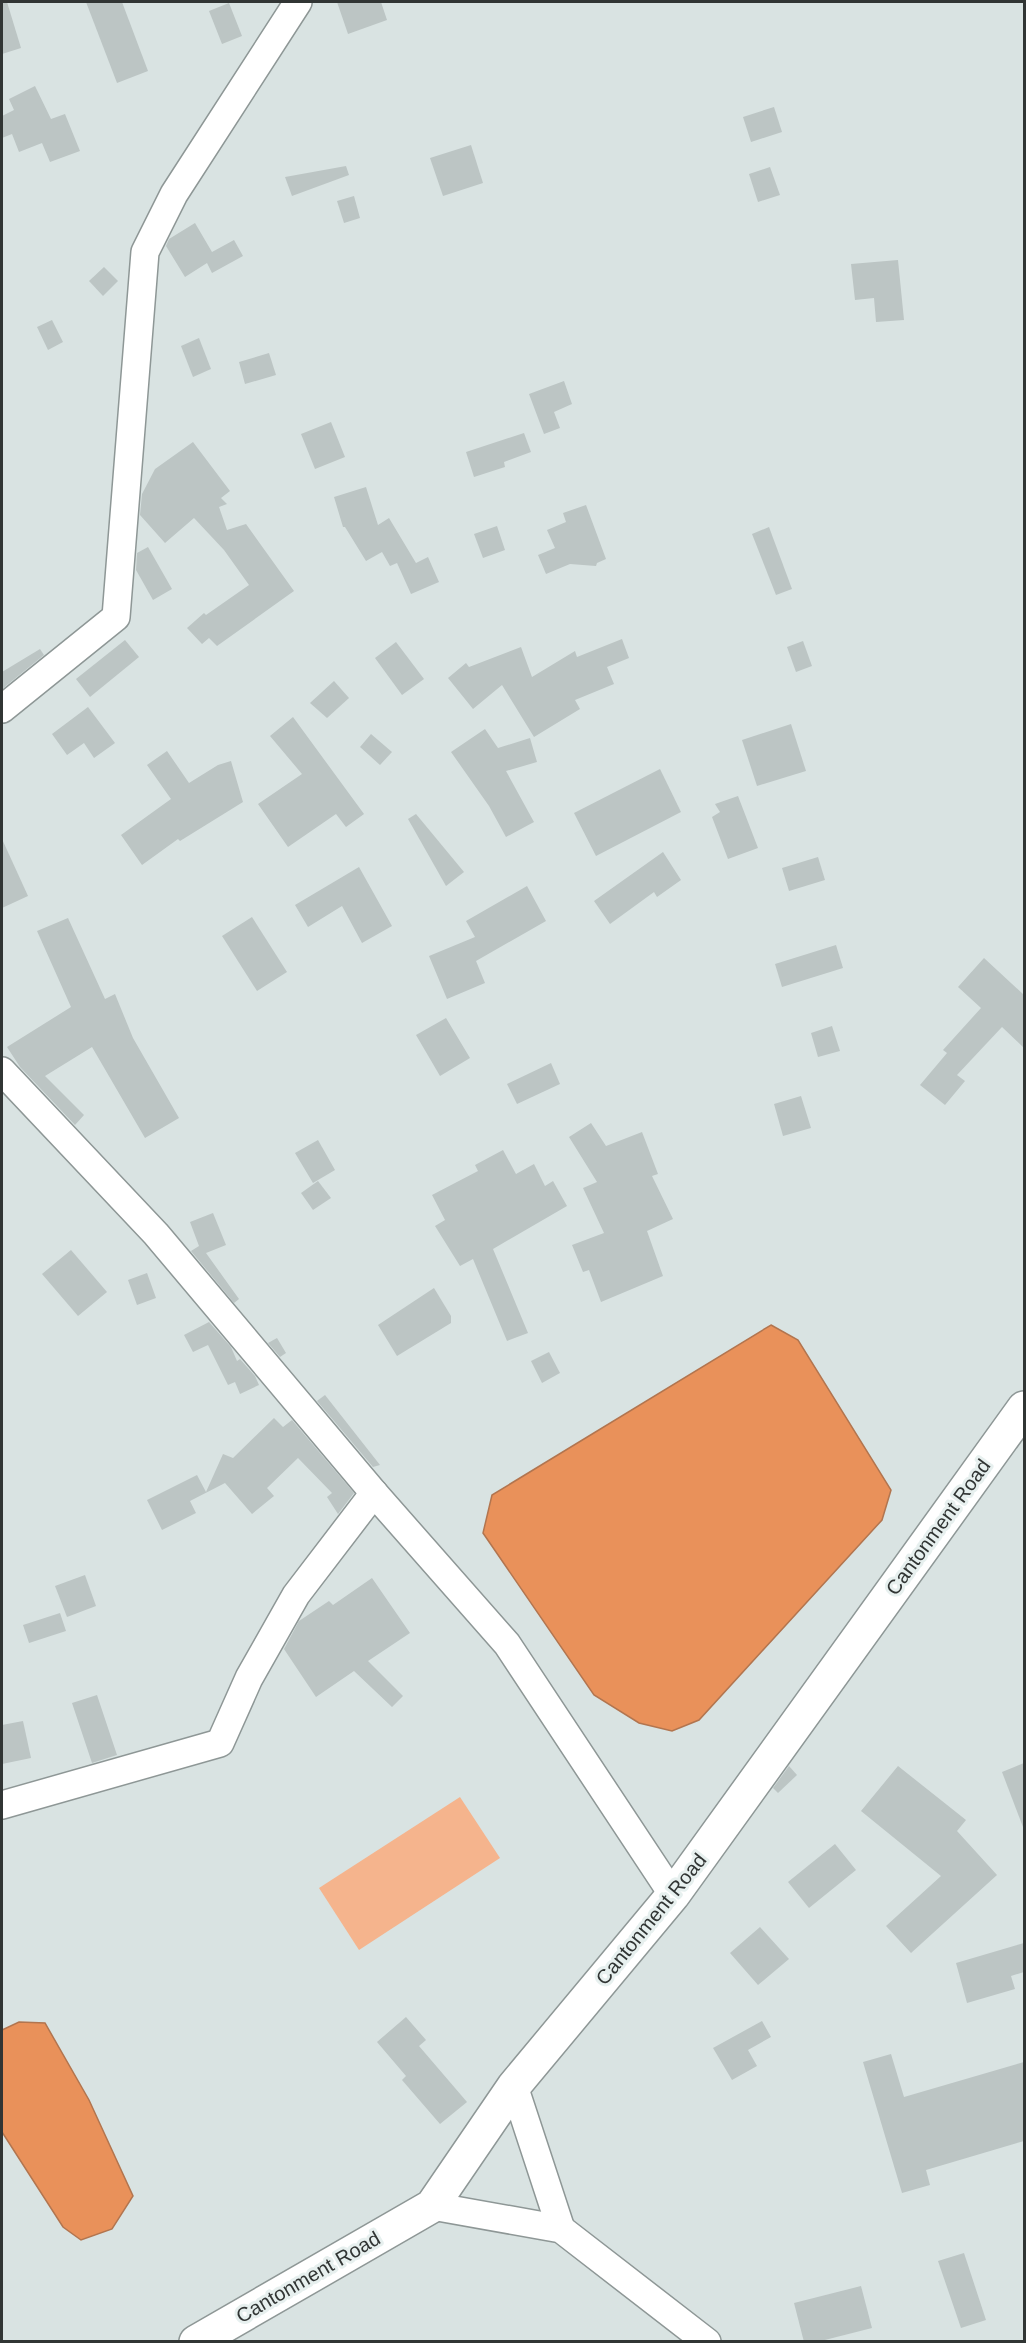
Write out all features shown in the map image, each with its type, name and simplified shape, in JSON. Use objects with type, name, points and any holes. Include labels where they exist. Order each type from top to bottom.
[{"type":"street","points":[[2,709],[116,616],[145,252],[174,194],[298,2]]},
{"type":"street","points":[[2,1071],[156,1234],[374,1493],[507,1644],[673,1895]]},
{"type":"street","name":"Cantonment Road","points":[[196,2342],[432,2206],[514,2086],[673,1895],[1024,1410]]},
{"type":"street","points":[[2,1805],[220,1743],[249,1678],[296,1595],[374,1493]]},
{"type":"street","points":[[514,2086],[561,2229]]},
{"type":"street","points":[[432,2206],[561,2229],[707,2342]]},
{"type":"shaded area","points":[[771,1325],[798,1340],[891,1490],[882,1520],[699,1720],[672,1731],[639,1723],[594,1695],[483,1533],[492,1495]]},
{"type":"shaded area","points":[[460,1797],[500,1858],[359,1950],[319,1888]]},
{"type":"shaded area","points":[[19,2022],[45,2023],[89,2100],[133,2196],[112,2229],[81,2240],[63,2227],[2,2132],[2,2030]]},
{"type":"building","points":[[2,2],[7,2],[21,48],[2,54]]},
{"type":"building","points":[[86,2],[122,2],[148,71],[117,83]]},
{"type":"building","points":[[337,2],[381,2],[387,20],[348,34]]},
{"type":"building","points":[[229,3],[242,36],[222,44],[209,11]]},
{"type":"building","points":[[35,86],[51,119],[65,114],[80,151],[50,162],[42,143],[19,152],[12,134],[2,138],[2,116],[14,110],[9,99]]},
{"type":"building","points":[[774,107],[782,132],[751,142],[743,117]]},
{"type":"building","points":[[471,145],[483,183],[443,196],[430,158]]},
{"type":"building","points":[[346,166],[349,175],[292,196],[285,177]]},
{"type":"building","points":[[770,167],[780,195],[758,202],[749,174]]},
{"type":"building","points":[[354,196],[360,218],[344,223],[337,201]]},
{"type":"building","points":[[195,223],[212,252],[234,240],[243,256],[212,273],[207,263],[185,277],[166,246],[169,239]]},
{"type":"building","points":[[898,260],[904,320],[876,322],[874,298],[855,300],[851,264]]},
{"type":"building","points":[[104,267],[118,281],[103,296],[89,281]]},
{"type":"building","points":[[52,320],[63,342],[48,350],[37,327]]},
{"type":"building","points":[[199,338],[211,369],[193,377],[181,346]]},
{"type":"building","points":[[269,353],[276,375],[245,384],[239,362]]},
{"type":"building","points":[[564,381],[572,404],[554,412],[560,428],[544,434],[529,394]]},
{"type":"building","points":[[331,422],[345,457],[315,469],[301,434]]},
{"type":"building","points":[[524,433],[531,452],[504,462],[505,467],[474,477],[466,452]]},
{"type":"building","points":[[193,442],[230,491],[221,498],[227,504],[219,507],[227,530],[246,524],[294,591],[217,646],[209,638],[202,644],[187,628],[204,613],[206,615],[249,585],[224,550],[194,518],[165,543],[140,515],[142,494],[155,469]]},
{"type":"building","points":[[366,487],[378,525],[389,518],[416,563],[428,557],[439,582],[411,594],[397,563],[390,566],[382,552],[366,561],[343,527],[334,497]]},
{"type":"building","points":[[586,505],[606,559],[597,563],[596,566],[570,564],[546,574],[538,555],[555,548],[547,530],[566,522],[563,513]]},
{"type":"building","points":[[497,526],[505,550],[483,558],[474,534]]},
{"type":"building","points":[[769,527],[792,589],[776,595],[752,534]]},
{"type":"building","points":[[148,547],[172,589],[153,600],[136,570],[137,553]]},
{"type":"building","points":[[622,639],[629,658],[607,667],[614,684],[575,700],[580,709],[534,737],[502,685],[473,709],[448,678],[466,663],[469,667],[521,647],[532,677],[575,651],[577,657]]},
{"type":"building","points":[[125,640],[139,657],[90,697],[76,679]]},
{"type":"building","points":[[803,641],[812,666],[796,672],[787,647]]},
{"type":"building","points":[[396,642],[424,679],[402,695],[375,658]]},
{"type":"building","points":[[40,649],[44,655],[2,689],[2,672]]},
{"type":"building","points":[[334,681],[349,698],[327,718],[310,703]]},
{"type":"building","points":[[88,707],[115,743],[94,758],[84,743],[67,755],[52,734]]},
{"type":"building","points":[[293,717],[364,814],[346,827],[336,814],[288,847],[258,804],[302,774],[270,736]]},
{"type":"building","points":[[791,724],[806,771],[757,786],[742,740]]},
{"type":"building","points":[[485,729],[498,748],[530,738],[537,762],[506,771],[534,822],[506,837],[489,806],[451,752]]},
{"type":"building","points":[[371,734],[392,752],[380,765],[360,747]]},
{"type":"building","points":[[167,751],[189,783],[218,765],[231,761],[243,802],[180,841],[178,839],[142,865],[121,835],[171,799],[147,765]]},
{"type":"building","points":[[660,769],[681,812],[596,856],[574,813]]},
{"type":"building","points":[[738,796],[758,848],[728,859],[712,817],[720,812],[715,804]]},
{"type":"building","points":[[416,814],[464,872],[446,886],[408,819]]},
{"type":"building","points":[[2,839],[28,896],[2,908]]},
{"type":"building","points":[[663,852],[681,880],[657,897],[654,892],[610,924],[594,901]]},
{"type":"building","points":[[818,857],[825,880],[789,891],[782,868]]},
{"type":"building","points":[[359,867],[392,926],[362,943],[342,906],[308,927],[295,905]]},
{"type":"building","points":[[527,886],[546,921],[476,961],[485,983],[447,999],[429,956],[475,937],[466,921]]},
{"type":"building","points":[[252,917],[287,972],[257,991],[222,936]]},
{"type":"building","points":[[68,918],[105,999],[115,994],[133,1038],[179,1118],[145,1138],[92,1047],[45,1076],[84,1115],[75,1125],[20,1067],[7,1047],[71,1007],[37,931]]},
{"type":"building","points":[[836,945],[843,968],[782,987],[775,964]]},
{"type":"building","points":[[984,958],[1024,995],[1024,1048],[1002,1027],[957,1075],[965,1081],[945,1105],[920,1085],[947,1053],[943,1050],[981,1008],[958,987]]},
{"type":"building","points":[[446,1018],[470,1058],[440,1076],[416,1035]]},
{"type":"building","points":[[832,1026],[840,1051],[818,1057],[811,1033]]},
{"type":"building","points":[[551,1063],[560,1084],[517,1104],[507,1084]]},
{"type":"building","points":[[801,1096],[811,1128],[783,1136],[774,1104]]},
{"type":"building","points":[[591,1123],[606,1146],[642,1132],[658,1174],[652,1176],[673,1219],[647,1231],[663,1276],[601,1302],[589,1270],[583,1272],[572,1245],[604,1233],[583,1188],[597,1182],[569,1137]]},
{"type":"building","points":[[318,1140],[335,1170],[313,1183],[295,1153]]},
{"type":"building","points":[[503,1150],[516,1174],[534,1164],[545,1186],[553,1181],[567,1206],[493,1249],[528,1333],[507,1341],[473,1259],[460,1266],[435,1226],[445,1220],[432,1195],[478,1171],[475,1165]]},
{"type":"building","points":[[318,1181],[331,1198],[313,1210],[301,1193]]},
{"type":"building","points":[[213,1213],[226,1245],[206,1253],[239,1299],[234,1303],[191,1251],[199,1246],[190,1222]]},
{"type":"building","points":[[71,1250],[107,1292],[78,1316],[42,1274]]},
{"type":"building","points":[[147,1273],[156,1298],[137,1305],[128,1280]]},
{"type":"building","points":[[434,1288],[451,1316],[451,1323],[397,1356],[378,1325]]},
{"type":"building","points":[[209,1322],[231,1347],[237,1361],[240,1359],[255,1376],[259,1385],[240,1394],[235,1382],[228,1385],[208,1345],[193,1352],[184,1335]]},
{"type":"building","points":[[277,1338],[286,1353],[280,1357],[268,1343]]},
{"type":"building","points":[[549,1352],[560,1373],[542,1383],[531,1361]]},
{"type":"building","points":[[325,1395],[380,1465],[373,1467],[317,1401]]},
{"type":"building","points":[[274,1418],[283,1427],[292,1420],[354,1493],[338,1514],[327,1497],[332,1493],[298,1458],[267,1488],[274,1496],[252,1514],[225,1483],[190,1501],[196,1513],[162,1530],[147,1500],[197,1475],[206,1492],[223,1454],[233,1458]]},
{"type":"building","points":[[85,1575],[96,1606],[67,1617],[55,1586]]},
{"type":"building","points":[[372,1578],[410,1633],[368,1661],[403,1696],[392,1707],[354,1671],[316,1697],[284,1649],[299,1621],[329,1601],[333,1605]]},
{"type":"building","points":[[60,1613],[66,1631],[29,1643],[23,1625]]},
{"type":"building","points":[[97,1695],[117,1755],[92,1763],[72,1703]]},
{"type":"building","points":[[23,1721],[31,1758],[2,1764],[2,1725]]},
{"type":"building","points":[[1024,1763],[1024,1827],[1023,1827],[1002,1772]]},
{"type":"building","points":[[789,1766],[797,1775],[778,1793],[773,1788]]},
{"type":"building","points":[[898,1766],[966,1820],[957,1831],[997,1875],[911,1953],[886,1926],[941,1876],[861,1811]]},
{"type":"building","points":[[835,1844],[856,1870],[809,1908],[788,1882]]},
{"type":"building","points":[[760,1927],[789,1959],[758,1985],[730,1953]]},
{"type":"building","points":[[1024,1943],[1024,1972],[1011,1976],[1015,1989],[967,2003],[956,1963]]},
{"type":"building","points":[[406,2017],[426,2040],[419,2046],[467,2102],[440,2124],[402,2080],[406,2076],[377,2042]]},
{"type":"building","points":[[762,2021],[771,2037],[748,2050],[757,2066],[732,2080],[713,2048]]},
{"type":"building","points":[[891,2054],[904,2097],[1024,2062],[1024,2141],[926,2170],[930,2185],[902,2193],[863,2062]]},
{"type":"building","points":[[964,2253],[986,2320],[961,2328],[938,2261]]},
{"type":"building","points":[[861,2286],[872,2328],[817,2342],[804,2342],[794,2303]]}]
